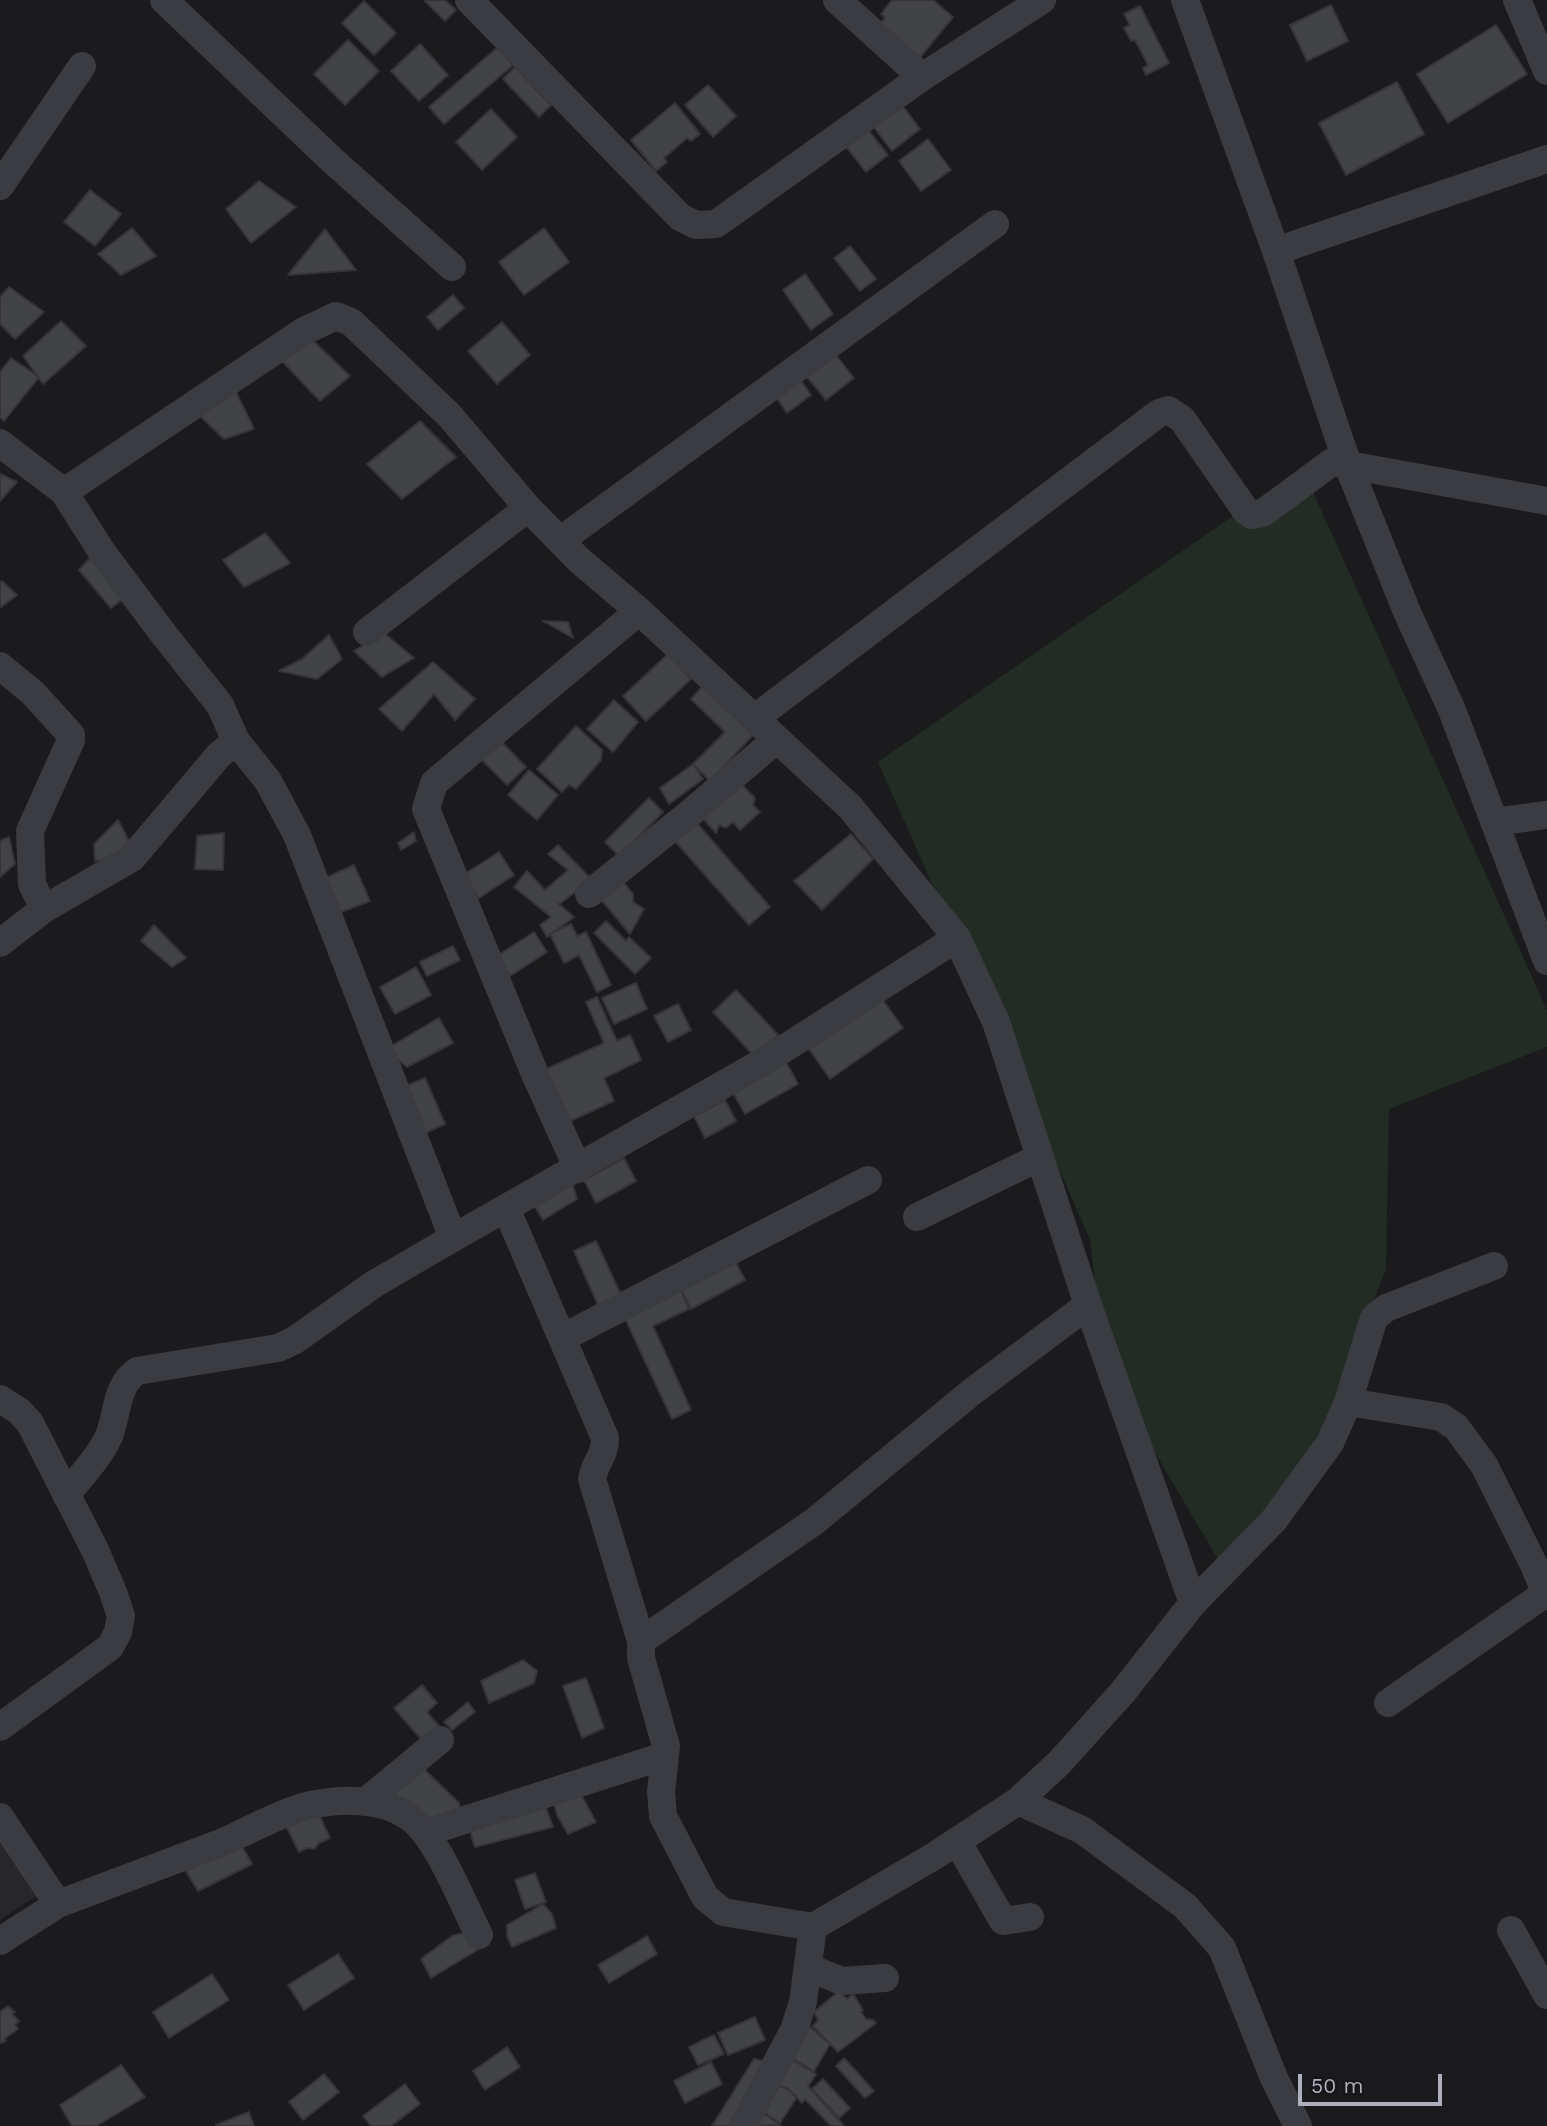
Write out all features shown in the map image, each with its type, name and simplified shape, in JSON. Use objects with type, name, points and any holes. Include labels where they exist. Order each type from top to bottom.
[{"type":"street","points":[[164,0],[332,160],[452,267]]},
{"type":"street","points":[[469,0],[680,217],[696,225],[716,224],[922,77],[1042,0]]},
{"type":"street","points":[[837,0],[922,77]]},
{"type":"street","points":[[1185,0],[1276,251],[1349,465],[1407,612],[1452,710],[1547,961]]},
{"type":"street","points":[[1517,0],[1547,71]]},
{"type":"street","points":[[0,186],[82,66]]},
{"type":"street","points":[[1276,251],[1547,159]]},
{"type":"street","points":[[561,540],[995,224]]},
{"type":"street","points":[[64,492],[304,331],[336,316],[351,322],[449,415],[527,508],[579,559],[639,611],[850,807],[957,938],[996,1022],[1088,1305],[1193,1603]]},
{"type":"street","points":[[755,718],[1158,413],[1168,410],[1182,419],[1245,511],[1252,515],[1263,513],[1332,462],[1547,501]]},
{"type":"street","points":[[0,443],[64,492],[102,552],[164,636],[220,705],[236,741],[268,781],[297,835],[453,1237]]},
{"type":"street","points":[[367,632],[527,508]]},
{"type":"street","points":[[578,1169],[426,809],[434,783],[639,611]]},
{"type":"street","points":[[0,666],[33,693],[71,735],[30,831],[32,884],[44,909]]},
{"type":"street","points":[[589,894],[777,739]]},
{"type":"street","points":[[0,943],[44,909],[132,858],[210,765],[236,741]]},
{"type":"street","points":[[1494,822],[1547,815]]},
{"type":"street","points":[[65,1495],[108,1437],[122,1388],[127,1378],[137,1371],[278,1348],[295,1340],[374,1284],[768,1059],[957,938]]},
{"type":"street","points":[[917,1217],[1040,1157]]},
{"type":"street","points":[[562,1338],[868,1180]]},
{"type":"street","points":[[506,1208],[605,1438],[605,1452],[594,1465],[592,1479],[641,1641],[641,1658],[666,1746],[661,1792],[663,1816],[705,1897],[723,1912],[813,1927],[957,1841],[1018,1801],[1059,1763],[1122,1693],[1193,1603],[1274,1520],[1330,1443],[1348,1402],[1374,1318],[1386,1308],[1494,1266]]},
{"type":"street","points":[[641,1641],[815,1521],[973,1391],[1088,1305]]},
{"type":"street","points":[[0,1399],[19,1411],[30,1423],[95,1550],[121,1616],[118,1632],[110,1647],[0,1727]]},
{"type":"street","points":[[1348,1402],[1441,1417],[1456,1427],[1484,1465],[1546,1594],[1388,1703]]},
{"type":"street","points":[[365,1802],[440,1740]]},
{"type":"street","points":[[427,1832],[664,1756]]},
{"type":"street","points":[[0,1941],[58,1904],[211,1846],[309,1805],[341,1801],[390,1806],[409,1816],[427,1832],[479,1935]]},
{"type":"street","points":[[1018,1801],[1083,1830],[1185,1906],[1222,1948],[1275,2078],[1298,2126]]},
{"type":"street","points":[[0,1817],[58,1904]]},
{"type":"street","points":[[957,1841],[1003,1921],[1030,1917]]},
{"type":"street","points":[[743,2126],[794,2030],[803,2002],[813,1927]]},
{"type":"street","points":[[1511,1930],[1547,1996]]},
{"type":"street","points":[[809,1968],[842,1981],[885,1978]]},
{"type":"shaded area","points":[[1302,468],[1547,1010],[1547,1047],[1389,1109],[1386,1269],[1311,1462],[1220,1563],[1134,1417],[1099,1316],[1090,1239],[878,762]]},
{"type":"shaded area","points":[[0,1840],[36,1896],[0,1920]]},
{"type":"building","points":[[424,0],[445,0],[456,10],[445,21]]},
{"type":"building","points":[[892,0],[933,0],[953,17],[918,60],[877,27],[885,18],[881,14]]},
{"type":"building","points":[[364,1],[396,33],[374,55],[342,23]]},
{"type":"building","points":[[1331,5],[1348,41],[1307,61],[1290,25]]},
{"type":"building","points":[[1140,6],[1169,63],[1146,75],[1143,68],[1148,65],[1135,40],[1131,41],[1124,28],[1130,25],[1124,14]]},
{"type":"building","points":[[1496,25],[1527,74],[1448,123],[1417,74]]},
{"type":"building","points":[[348,40],[379,71],[345,105],[314,74]]},
{"type":"building","points":[[420,44],[448,75],[419,101],[391,71]]},
{"type":"building","points":[[498,47],[513,65],[444,124],[429,107]]},
{"type":"building","points":[[515,67],[551,105],[539,117],[503,79]]},
{"type":"building","points":[[1397,82],[1424,134],[1346,175],[1319,123]]},
{"type":"building","points":[[708,85],[736,116],[713,137],[685,105]]},
{"type":"building","points":[[898,100],[920,129],[892,151],[870,122]]},
{"type":"building","points":[[675,103],[700,134],[691,141],[687,138],[664,158],[667,162],[656,171],[631,140]]},
{"type":"building","points":[[491,109],[517,137],[482,170],[456,142]]},
{"type":"building","points":[[865,126],[888,155],[866,172],[844,144]]},
{"type":"building","points":[[928,139],[951,170],[921,191],[899,161]]},
{"type":"building","points":[[259,181],[296,207],[251,243],[226,209]]},
{"type":"building","points":[[90,190],[121,214],[95,246],[64,222]]},
{"type":"building","points":[[132,228],[156,256],[121,275],[98,254]]},
{"type":"building","points":[[544,228],[569,262],[524,295],[499,262]]},
{"type":"building","points":[[325,229],[356,270],[288,275]]},
{"type":"building","points":[[850,246],[876,279],[860,291],[834,258]]},
{"type":"building","points":[[805,274],[833,314],[811,330],[783,290]]},
{"type":"building","points":[[9,287],[44,312],[15,339],[0,324],[0,297]]},
{"type":"building","points":[[453,295],[464,308],[438,330],[427,317]]},
{"type":"building","points":[[61,321],[86,346],[43,384],[23,356]]},
{"type":"building","points":[[502,322],[530,355],[497,384],[468,351]]},
{"type":"building","points":[[305,333],[350,376],[320,401],[281,360]]},
{"type":"building","points":[[831,349],[854,378],[826,400],[803,372]]},
{"type":"building","points":[[11,358],[39,377],[4,421],[0,417],[0,372]]},
{"type":"building","points":[[797,375],[811,395],[787,413],[773,392]]},
{"type":"building","points":[[236,392],[254,429],[224,439],[200,416]]},
{"type":"building","points":[[420,421],[456,457],[402,499],[367,464]]},
{"type":"building","points":[[0,474],[17,482],[0,501]]},
{"type":"building","points":[[265,533],[290,563],[244,587],[223,560]]},
{"type":"building","points":[[90,558],[123,599],[111,608],[79,570]]},
{"type":"building","points":[[2,581],[17,595],[0,608],[0,583]]},
{"type":"building","points":[[543,621],[568,622],[573,638]]},
{"type":"building","points":[[384,633],[414,658],[382,677],[354,651]]},
{"type":"building","points":[[329,635],[342,659],[317,679],[279,671],[302,659]]},
{"type":"building","points":[[668,654],[691,679],[646,721],[623,696]]},
{"type":"building","points":[[433,662],[475,699],[455,720],[434,694],[402,731],[379,709]]},
{"type":"building","points":[[703,686],[753,735],[710,781],[693,764],[725,732],[691,699]]},
{"type":"building","points":[[614,700],[638,722],[613,752],[587,729]]},
{"type":"building","points":[[576,726],[602,750],[601,760],[576,789],[569,785],[562,792],[537,769]]},
{"type":"building","points":[[495,735],[526,767],[507,785],[476,754]]},
{"type":"building","points":[[693,764],[703,779],[669,804],[660,788]]},
{"type":"building","points":[[529,770],[558,795],[537,820],[508,795]]},
{"type":"building","points":[[735,778],[755,798],[753,805],[760,812],[740,830],[733,822],[726,828],[719,825],[716,833],[698,813]]},
{"type":"building","points":[[649,798],[663,812],[619,856],[605,842]]},
{"type":"building","points":[[689,814],[770,907],[749,925],[668,833]]},
{"type":"building","points":[[118,820],[129,841],[115,858],[95,861],[94,844]]},
{"type":"building","points":[[414,832],[416,841],[401,850],[398,843]]},
{"type":"building","points":[[224,833],[223,870],[195,869],[197,836]]},
{"type":"building","points":[[851,834],[873,859],[822,910],[794,881]]},
{"type":"building","points":[[9,837],[15,864],[0,877],[0,841]]},
{"type":"building","points":[[558,845],[592,880],[559,904],[574,917],[547,937],[540,925],[551,917],[514,887],[527,871],[545,890],[568,870],[548,854]]},
{"type":"building","points":[[499,852],[514,875],[479,898],[463,875]]},
{"type":"building","points":[[354,865],[370,901],[336,914],[323,879]]},
{"type":"building","points":[[619,877],[633,894],[633,902],[644,909],[630,934],[598,896]]},
{"type":"building","points":[[606,921],[626,941],[629,937],[651,958],[635,974],[594,933]]},
{"type":"building","points":[[571,924],[577,936],[586,932],[611,985],[597,992],[579,955],[564,963],[550,934]]},
{"type":"building","points":[[154,925],[186,958],[172,967],[141,941]]},
{"type":"building","points":[[534,932],[547,952],[510,976],[497,956]]},
{"type":"building","points":[[453,946],[460,960],[427,976],[420,962]]},
{"type":"building","points":[[416,967],[431,995],[395,1014],[380,987]]},
{"type":"building","points":[[636,983],[647,1009],[614,1024],[602,998]]},
{"type":"building","points":[[736,990],[778,1035],[755,1057],[713,1012]]},
{"type":"building","points":[[597,997],[617,1041],[630,1035],[641,1060],[604,1078],[614,1101],[559,1126],[535,1074],[604,1043],[586,1002]]},
{"type":"building","points":[[882,999],[903,1028],[830,1079],[809,1049]]},
{"type":"building","points":[[678,1004],[691,1030],[668,1042],[654,1016]]},
{"type":"building","points":[[439,1018],[453,1043],[407,1067],[386,1049]]},
{"type":"building","points":[[786,1062],[798,1084],[745,1114],[732,1091]]},
{"type":"building","points":[[425,1078],[445,1124],[423,1134],[401,1088]]},
{"type":"building","points":[[725,1100],[736,1121],[705,1138],[694,1116]]},
{"type":"building","points":[[624,1158],[636,1181],[596,1203],[584,1180]]},
{"type":"building","points":[[572,1182],[577,1199],[543,1220],[534,1205]]},
{"type":"building","points":[[596,1241],[621,1295],[598,1305],[574,1251]]},
{"type":"building","points":[[733,1257],[745,1280],[691,1309],[679,1286]]},
{"type":"building","points":[[679,1286],[689,1309],[653,1326],[691,1410],[672,1419],[622,1312]]},
{"type":"building","points":[[523,1660],[537,1671],[534,1683],[489,1703],[481,1681]]},
{"type":"building","points":[[586,1678],[604,1728],[582,1738],[563,1686]]},
{"type":"building","points":[[422,1685],[437,1703],[427,1712],[443,1731],[426,1745],[394,1708]]},
{"type":"building","points":[[468,1702],[475,1712],[452,1730],[444,1722]]},
{"type":"building","points":[[422,1767],[459,1803],[462,1820],[433,1827],[394,1794]]},
{"type":"building","points":[[580,1793],[596,1822],[568,1834],[557,1815],[554,1802]]},
{"type":"building","points":[[545,1805],[553,1827],[475,1847],[471,1835],[472,1825]]},
{"type":"building","points":[[315,1806],[330,1838],[319,1843],[314,1849],[307,1848],[299,1852],[283,1820]]},
{"type":"building","points":[[239,1841],[252,1864],[198,1891],[186,1871]]},
{"type":"building","points":[[535,1873],[546,1902],[525,1909],[515,1880]]},
{"type":"building","points":[[543,1904],[552,1914],[556,1928],[512,1947],[507,1936],[507,1925]]},
{"type":"building","points":[[468,1932],[479,1949],[431,1978],[421,1959],[452,1936]]},
{"type":"building","points":[[647,1936],[657,1954],[609,1983],[598,1965]]},
{"type":"building","points":[[338,1954],[354,1978],[304,2010],[288,1985]]},
{"type":"building","points":[[212,1974],[229,2000],[169,2038],[153,2012]]},
{"type":"building","points":[[839,1991],[847,1999],[853,1994],[866,2019],[876,2023],[838,2052],[813,2026],[818,2020],[814,2012]]},
{"type":"building","points":[[8,2006],[19,2021],[15,2025],[18,2029],[4,2039],[6,2041],[0,2043],[0,2012]]},
{"type":"building","points":[[755,2017],[765,2040],[728,2055],[718,2033]]},
{"type":"building","points":[[810,2027],[830,2044],[814,2071],[788,2056],[801,2032]]},
{"type":"building","points":[[714,2035],[724,2054],[698,2065],[689,2047]]},
{"type":"building","points":[[507,2047],[520,2067],[485,2090],[473,2071]]},
{"type":"building","points":[[789,2058],[816,2074],[808,2086],[844,2126],[831,2126],[805,2099],[802,2103],[788,2089],[777,2084]]},
{"type":"building","points":[[844,2058],[874,2091],[865,2098],[836,2066]]},
{"type":"building","points":[[754,2059],[768,2062],[729,2126],[712,2126]]},
{"type":"building","points":[[711,2062],[722,2084],[685,2103],[674,2081]]},
{"type":"building","points":[[121,2065],[145,2097],[96,2126],[72,2126],[60,2105]]},
{"type":"building","points":[[324,2074],[339,2092],[303,2120],[289,2102]]},
{"type":"building","points":[[823,2079],[850,2108],[839,2118],[812,2089]]},
{"type":"building","points":[[405,2084],[420,2104],[391,2126],[371,2126],[363,2116]]},
{"type":"building","points":[[776,2084],[797,2097],[780,2123],[759,2109]]},
{"type":"building","points":[[759,2110],[780,2125],[750,2126]]},
{"type":"building","points":[[249,2112],[254,2126],[216,2126],[216,2125]]}]
